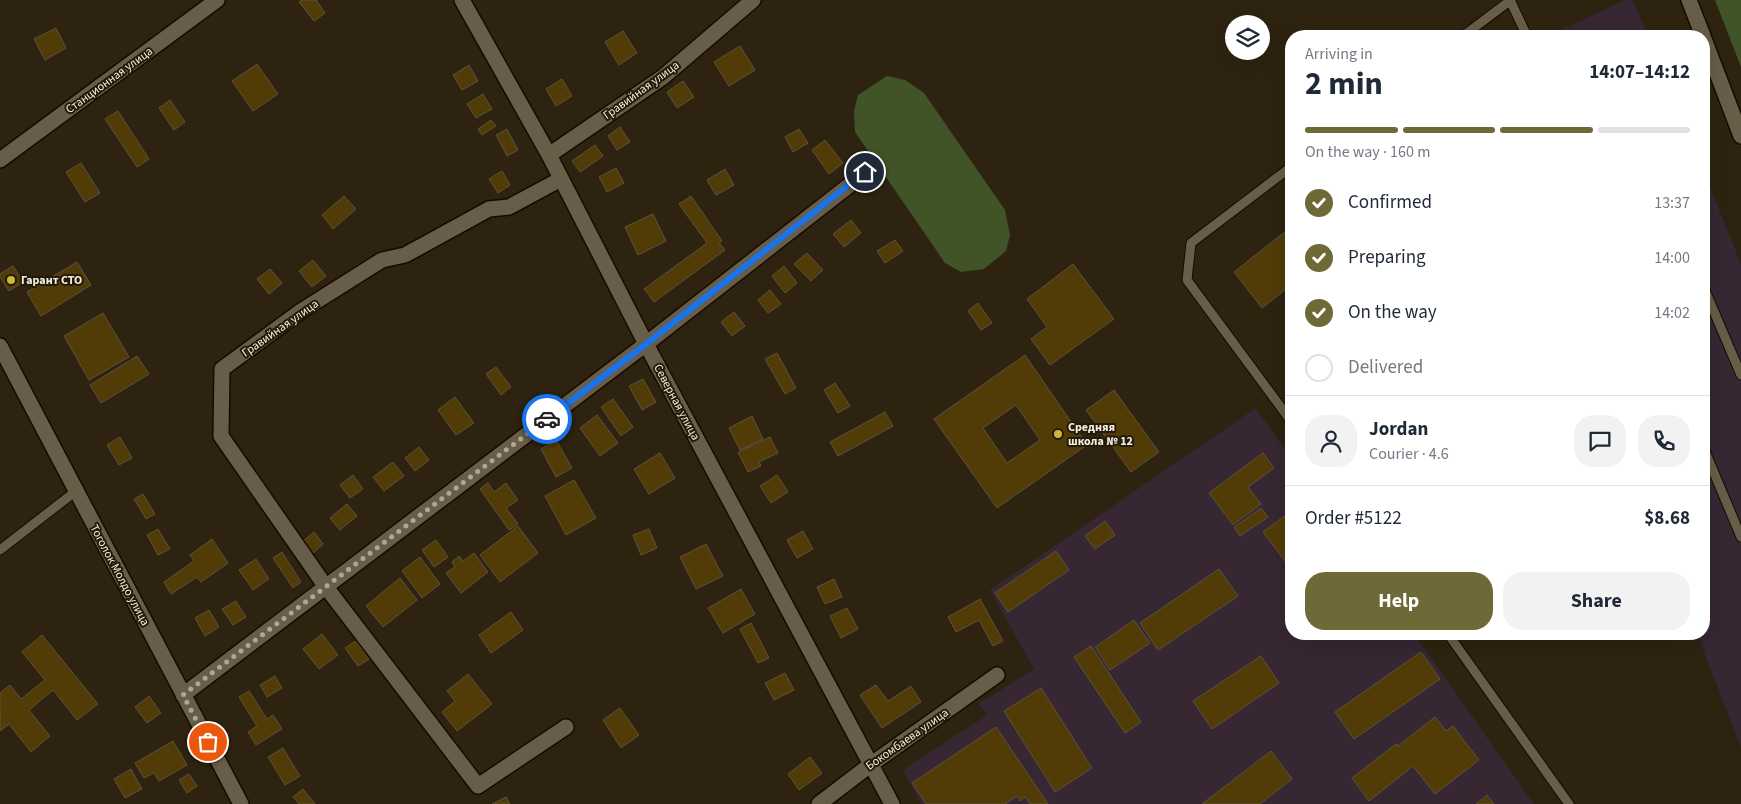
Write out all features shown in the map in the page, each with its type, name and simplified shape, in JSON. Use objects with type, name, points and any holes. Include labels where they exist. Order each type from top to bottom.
[{"type":"street","name":"Станционная улица","points":[[0,160],[217,0]]},
{"type":"street","name":"Северная улица","points":[[462,0],[548,154],[646,344],[892,804]]},
{"type":"street","name":"Гравийная улица","points":[[548,154],[663,77],[753,0]]},
{"type":"street","points":[[1689,0],[1700,30]]},
{"type":"street","points":[[1710,56],[1741,136]]},
{"type":"street","points":[[183,695],[646,344],[865,172]]},
{"type":"street","name":"Гравийная улица","points":[[326,587],[221,436],[222,369],[301,311],[382,260],[405,255],[488,209],[510,207],[561,179]]},
{"type":"street","name":"Тоголок Молдо улица","points":[[0,346],[241,804]]},
{"type":"street","points":[[326,587],[478,786],[566,727]]},
{"type":"street","name":"Бокомбаева улица","points":[[819,804],[870,765],[997,675]]},
{"type":"lane","points":[[1471,30],[1511,0],[1524,30]]},
{"type":"lane","points":[[1285,172],[1191,243],[1187,280],[1285,413]]},
{"type":"lane","points":[[1710,302],[1741,375]]},
{"type":"lane","points":[[1710,463],[1741,537]]},
{"type":"lane","points":[[0,550],[76,491]]},
{"type":"lane","points":[[1452,640],[1569,804]]},
{"type":"shaded area","points":[[1625,0],[1633,0],[1646,30],[1561,30]]},
{"type":"shaded area","points":[[1710,187],[1741,264],[1741,747],[1699,640],[1710,640]]},
{"type":"shaded area","points":[[1256,408],[1285,449],[1285,640],[1418,640],[1534,804],[921,804],[903,770],[987,715],[978,704],[1034,669],[990,590]]},
{"type":"green space","points":[[1715,0],[1741,0],[1741,67]]},
{"type":"green space","points":[[887,76],[905,80],[924,93],[1005,210],[1010,235],[1006,251],[984,269],[961,272],[945,263],[855,132],[854,111],[858,95]]},
{"type":"building","points":[[302,0],[316,0],[325,13],[314,21],[299,2]]},
{"type":"building","points":[[56,28],[66,48],[45,60],[34,39]]},
{"type":"building","points":[[623,31],[637,53],[619,65],[605,42]]},
{"type":"building","points":[[740,46],[755,70],[729,86],[714,62]]},
{"type":"building","points":[[257,64],[278,94],[253,111],[232,81]]},
{"type":"building","points":[[469,65],[478,81],[462,90],[453,75]]},
{"type":"building","points":[[562,79],[572,96],[556,106],[546,89]]},
{"type":"building","points":[[683,81],[694,97],[677,108],[667,92]]},
{"type":"building","points":[[483,94],[492,109],[476,118],[467,104]]},
{"type":"building","points":[[170,100],[185,122],[174,130],[159,108]]},
{"type":"building","points":[[118,111],[149,159],[137,167],[105,119]]},
{"type":"building","points":[[491,120],[496,126],[482,135],[478,129]]},
{"type":"building","points":[[620,127],[630,142],[617,150],[608,136]]},
{"type":"building","points":[[507,129],[518,150],[507,156],[496,135]]},
{"type":"building","points":[[799,129],[808,143],[793,152],[785,137]]},
{"type":"building","points":[[825,140],[843,163],[829,174],[812,150]]},
{"type":"building","points":[[595,145],[603,156],[580,172],[572,161]]},
{"type":"building","points":[[81,163],[100,193],[85,202],[66,172]]},
{"type":"building","points":[[616,168],[624,183],[607,192],[599,177]]},
{"type":"building","points":[[725,169],[734,185],[716,195],[707,180]]},
{"type":"building","points":[[502,171],[510,185],[498,193],[489,179]]},
{"type":"building","points":[[344,196],[356,209],[333,229],[322,215]]},
{"type":"building","points":[[691,196],[722,241],[719,243],[725,250],[654,302],[644,289],[707,243],[679,204]]},
{"type":"building","points":[[653,214],[666,241],[638,255],[625,227]]},
{"type":"building","points":[[851,220],[861,233],[844,247],[833,234]]},
{"type":"building","points":[[1285,232],[1285,290],[1262,308],[1234,272]]},
{"type":"building","points":[[895,240],[903,251],[885,263],[877,251]]},
{"type":"building","points":[[807,253],[823,270],[811,281],[794,264]]},
{"type":"building","points":[[313,260],[326,276],[312,287],[299,271]]},
{"type":"building","points":[[77,262],[91,285],[41,316],[27,292]]},
{"type":"building","points":[[1073,264],[1114,319],[1050,365],[1031,339],[1047,327],[1027,299]]},
{"type":"building","name":"Гарант СТО","points":[[13,266],[23,282],[9,291],[0,274]]},
{"type":"building","points":[[784,266],[797,283],[785,293],[772,276]]},
{"type":"building","points":[[270,269],[282,283],[269,294],[257,279]]},
{"type":"building","points":[[770,290],[781,304],[768,313],[758,300]]},
{"type":"building","points":[[978,303],[992,323],[981,330],[968,311]]},
{"type":"building","points":[[734,312],[745,326],[732,336],[721,322]]},
{"type":"building","points":[[103,313],[129,357],[89,380],[64,336]]},
{"type":"building","points":[[777,353],[796,388],[785,394],[765,359]]},
{"type":"building","name":"Средняя школа № 12","points":[[1025,355],[1087,445],[997,508],[934,419]],"holes":[[[1016,405],[1040,440],[1007,463],[983,428]]]},
{"type":"building","points":[[137,356],[149,374],[101,403],[90,385]]},
{"type":"building","points":[[496,367],[511,387],[501,395],[486,374]]},
{"type":"building","points":[[643,379],[656,402],[642,410],[629,386]]},
{"type":"building","points":[[835,383],[850,406],[838,413],[824,390]]},
{"type":"building","points":[[1114,390],[1159,452],[1131,472],[1086,410]]},
{"type":"building","points":[[455,397],[474,423],[456,435],[438,410]]},
{"type":"building","points":[[613,399],[633,427],[621,436],[601,407]]},
{"type":"building","points":[[885,412],[893,426],[838,456],[830,442]]},
{"type":"building","points":[[597,415],[618,443],[600,456],[580,428]]},
{"type":"building","points":[[752,416],[763,439],[740,450],[729,428]]},
{"type":"building","points":[[120,437],[132,458],[119,465],[107,445]]},
{"type":"building","points":[[770,437],[778,453],[759,462],[761,466],[748,472],[738,452]]},
{"type":"building","points":[[556,440],[572,468],[556,477],[541,449]]},
{"type":"building","points":[[419,447],[429,460],[415,471],[405,458]]},
{"type":"building","points":[[660,453],[675,478],[649,494],[634,469]]},
{"type":"building","points":[[1263,453],[1274,468],[1248,487],[1261,504],[1233,525],[1209,493]]},
{"type":"building","points":[[393,462],[404,476],[384,491],[373,477]]},
{"type":"building","points":[[353,475],[363,489],[350,498],[340,485]]},
{"type":"building","points":[[777,475],[788,492],[771,503],[760,486]]},
{"type":"building","points":[[574,480],[596,518],[566,535],[545,496]]},
{"type":"building","points":[[488,483],[494,492],[506,483],[518,500],[506,508],[518,524],[509,530],[480,489]]},
{"type":"building","points":[[143,494],[155,514],[146,519],[134,499]]},
{"type":"building","points":[[347,504],[357,516],[340,530],[330,518]]},
{"type":"building","points":[[1261,508],[1268,517],[1240,536],[1234,527]]},
{"type":"building","points":[[1285,516],[1285,561],[1263,532]]},
{"type":"building","points":[[1105,521],[1115,535],[1095,549],[1085,536]]},
{"type":"building","points":[[518,526],[538,553],[500,582],[480,555]]},
{"type":"building","points":[[158,529],[170,549],[158,555],[147,535]]},
{"type":"building","points":[[649,529],[657,548],[641,555],[633,535]]},
{"type":"building","points":[[803,531],[813,549],[797,558],[787,540]]},
{"type":"building","points":[[314,532],[323,544],[312,554],[302,542]]},
{"type":"building","points":[[212,539],[228,563],[201,582],[197,577],[171,594],[164,582],[194,561],[190,555]]},
{"type":"building","points":[[436,540],[448,557],[434,567],[422,550]]},
{"type":"building","points":[[706,544],[723,576],[696,589],[680,557]]},
{"type":"building","points":[[1056,551],[1069,570],[1008,612],[995,593]]},
{"type":"building","points":[[282,552],[301,582],[293,588],[273,558]]},
{"type":"building","points":[[474,553],[488,572],[461,593],[446,573],[455,567],[452,562],[459,556],[463,561]]},
{"type":"building","points":[[420,557],[440,584],[422,598],[402,571]]},
{"type":"building","points":[[256,559],[269,579],[253,590],[239,570]]},
{"type":"building","points":[[1219,569],[1238,596],[1158,650],[1140,623]]},
{"type":"building","points":[[400,578],[417,600],[383,627],[366,606]]},
{"type":"building","points":[[834,579],[842,597],[825,604],[817,587]]},
{"type":"building","points":[[741,589],[755,614],[723,633],[708,608]]},
{"type":"building","points":[[980,599],[1003,641],[993,646],[979,620],[956,632],[948,617]]},
{"type":"building","points":[[236,601],[246,617],[233,625],[222,609]]},
{"type":"building","points":[[847,608],[858,629],[841,638],[830,616]]},
{"type":"building","points":[[209,610],[219,627],[205,636],[195,618]]},
{"type":"building","points":[[511,612],[523,630],[491,653],[479,635]]},
{"type":"building","points":[[1134,620],[1150,643],[1110,670],[1095,647]]},
{"type":"building","points":[[751,623],[769,658],[758,663],[740,629]]},
{"type":"building","points":[[322,634],[338,655],[319,669],[303,649]]},
{"type":"building","points":[[42,635],[98,704],[77,720],[53,690],[29,710],[50,736],[31,752],[9,724],[0,731],[0,693],[10,685],[21,699],[45,680],[22,652]]},
{"type":"building","points":[[356,641],[369,659],[358,666],[345,648]]},
{"type":"building","points":[[1091,646],[1141,722],[1125,733],[1074,657]]},
{"type":"building","points":[[1421,652],[1440,679],[1354,739],[1335,712]]},
{"type":"building","points":[[1261,656],[1279,683],[1212,729],[1193,701]]},
{"type":"building","points":[[785,673],[794,690],[774,700],[765,683]]},
{"type":"building","points":[[468,674],[492,704],[457,731],[442,712],[455,701],[447,691]]},
{"type":"building","points":[[275,676],[282,688],[267,697],[260,685]]},
{"type":"building","points":[[876,685],[888,701],[911,686],[921,702],[882,728],[860,695]]},
{"type":"building","points":[[1041,688],[1092,768],[1055,792],[1004,711]]},
{"type":"building","points":[[249,691],[267,719],[273,715],[282,729],[256,745],[248,732],[257,726],[239,697]]},
{"type":"building","points":[[149,696],[161,713],[147,723],[135,707]]},
{"type":"building","points":[[620,708],[639,735],[621,748],[603,720]]},
{"type":"building","points":[[1435,717],[1446,731],[1453,726],[1479,760],[1435,794],[1413,766],[1369,801],[1352,778]]},
{"type":"building","points":[[996,727],[1048,804],[1030,804],[1025,797],[1020,801],[1017,796],[1005,804],[926,804],[912,783]]},
{"type":"building","points":[[173,741],[187,765],[159,781],[154,773],[144,778],[135,763]]},
{"type":"building","points":[[283,748],[300,776],[285,785],[268,757]]},
{"type":"building","points":[[1271,751],[1292,779],[1260,804],[1202,804]]},
{"type":"building","points":[[810,757],[822,773],[799,790],[788,774]]},
{"type":"building","points":[[131,769],[142,789],[125,798],[114,779]]},
{"type":"building","points":[[189,774],[197,786],[187,793],[179,780]]},
{"type":"building","points":[[303,789],[315,804],[299,804],[293,797]]},
{"type":"building","points":[[1487,795],[1494,804],[1476,804]]},
{"type":"building","points":[[506,797],[510,804],[492,804]]},
{"type":"way so far","points":[[208,742],[183,695],[547,419]]},
{"type":"place","name":"Гарант СТО","points":[[11,280]]},
{"type":"place","name":"Средняя школа № 12","points":[[1058,434]]},
{"type":"route","points":[[547,419],[865,172]]}]
